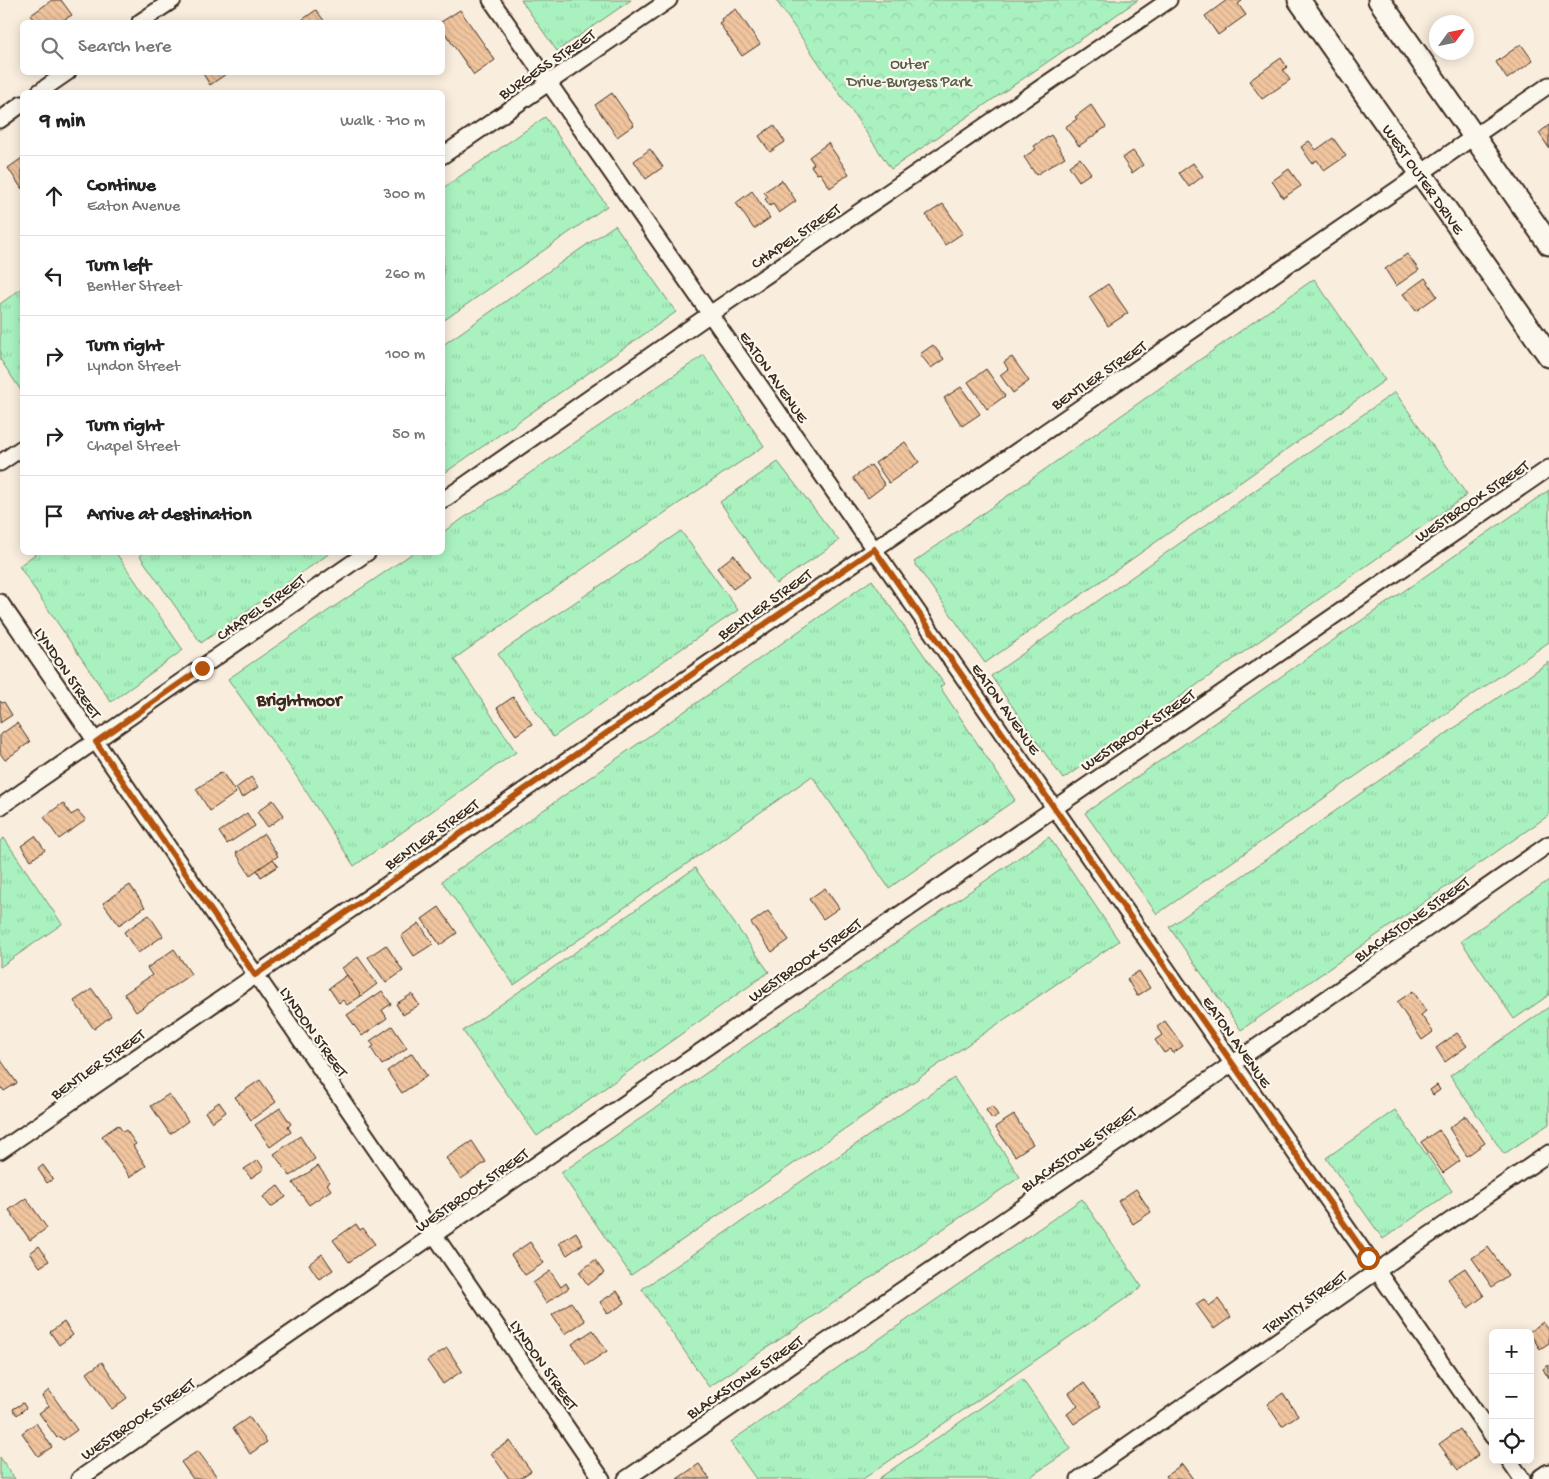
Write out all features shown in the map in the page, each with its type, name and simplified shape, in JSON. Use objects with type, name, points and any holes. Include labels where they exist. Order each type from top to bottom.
[{"type":"main road","name":"WEST OUTER DRIVE","points":[[1300,0],[1549,356]]},
{"type":"main road","points":[[1379,0],[1549,244]]},
{"type":"main road","points":[[1544,1479],[1549,1475]]},
{"type":"street","points":[[143,20],[173,0]]},
{"type":"street","name":"EATON AVENUE","points":[[491,0],[1489,1431]]},
{"type":"street","name":"BURGESS STREET","points":[[445,154],[669,0]]},
{"type":"street","name":"CHAPEL STREET","points":[[445,499],[710,314],[1169,0]]},
{"type":"street","points":[[42,90],[64,75]]},
{"type":"street","name":"BENTLER STREET","points":[[0,1151],[1549,85]]},
{"type":"street","points":[[0,120],[20,105]]},
{"type":"street","points":[[0,463],[20,449]]},
{"type":"street","name":"WESTBROOK STREET","points":[[79,1479],[1549,468]]},
{"type":"street","name":"CHAPEL STREET","points":[[0,807],[364,555]]},
{"type":"street","name":"LYNDON STREET","points":[[0,602],[602,1479]]},
{"type":"street","name":"BLACKSTONE STREET","points":[[626,1479],[1549,844]]},
{"type":"street","name":"TRINITY STREET","points":[[1079,1479],[1549,1153]]},
{"type":"street","points":[[1512,1464],[1522,1479]]},
{"type":"green space","points":[[521,0],[631,0],[557,51]]},
{"type":"green space","name":"Outer Drive-Burgess Park","points":[[776,0],[1138,0],[891,169]]},
{"type":"green space","points":[[545,117],[607,206],[445,320],[445,187]]},
{"type":"green space","points":[[615,225],[676,312],[445,473],[445,344]]},
{"type":"green space","points":[[1314,279],[1385,380],[985,663],[914,562]]},
{"type":"green space","points":[[20,289],[20,389],[0,359],[0,304]]},
{"type":"green space","points":[[704,355],[764,446],[614,547],[454,659],[516,752],[354,866],[293,771],[228,679],[410,555],[445,555],[445,531]]},
{"type":"green space","points":[[1395,392],[1467,495],[1063,779],[991,676]]},
{"type":"green space","points":[[778,462],[839,541],[776,584],[720,502]]},
{"type":"green space","points":[[1549,490],[1549,642],[1157,914],[1085,813]]},
{"type":"green space","points":[[681,531],[738,610],[553,737],[498,654]]},
{"type":"green space","points":[[34,555],[117,555],[183,650],[111,702],[19,566]]},
{"type":"green space","points":[[141,555],[327,555],[201,643],[140,556]]},
{"type":"green space","points":[[872,580],[944,684],[940,687],[1015,800],[889,888],[812,776],[514,985],[442,881]]},
{"type":"green space","points":[[1549,662],[1549,815],[1241,1030],[1169,927]]},
{"type":"green space","points":[[1049,837],[1119,941],[631,1275],[561,1173]]},
{"type":"green space","points":[[4,838],[62,924],[0,967],[0,841]]},
{"type":"green space","points":[[695,868],[769,972],[537,1136],[463,1031]]},
{"type":"green space","points":[[1549,880],[1549,995],[1514,1019],[1461,941]]},
{"type":"green space","points":[[1549,1007],[1549,1124],[1504,1154],[1450,1076]]},
{"type":"green space","points":[[954,1078],[1020,1177],[709,1387],[642,1289]]},
{"type":"green space","points":[[1395,1110],[1452,1191],[1383,1239],[1326,1158]]},
{"type":"green space","points":[[1082,1199],[1142,1287],[863,1479],[756,1479],[730,1442]]},
{"type":"green space","points":[[1022,1379],[1071,1449],[1027,1479],[878,1479]]},
{"type":"green space","points":[[0,1457],[15,1479],[0,1479]]},
{"type":"building","points":[[52,0],[61,0],[72,15],[63,20],[35,20],[31,15]]},
{"type":"building","points":[[1227,0],[1241,0],[1238,4],[1246,15],[1218,35],[1205,16]]},
{"type":"building","points":[[736,9],[760,44],[742,56],[719,23],[722,21],[721,19]]},
{"type":"building","points":[[316,10],[324,20],[302,20]]},
{"type":"building","points":[[460,10],[495,60],[474,75],[445,33],[444,20]]},
{"type":"building","points":[[1521,44],[1533,61],[1507,79],[1496,62]]},
{"type":"building","points":[[1281,58],[1287,67],[1283,70],[1290,80],[1262,99],[1249,81]]},
{"type":"building","points":[[204,75],[225,75],[210,85]]},
{"type":"building","points":[[612,93],[634,125],[617,137],[595,105]]},
{"type":"building","points":[[1091,105],[1106,127],[1079,146],[1065,127],[1077,119],[1075,117]]},
{"type":"building","points":[[774,125],[785,142],[770,152],[759,136]]},
{"type":"building","points":[[1549,125],[1549,148],[1539,133]]},
{"type":"building","points":[[1051,135],[1065,157],[1036,175],[1024,157],[1036,149],[1034,146]]},
{"type":"building","points":[[1333,138],[1346,156],[1324,171],[1317,160],[1312,163],[1301,147],[1309,141],[1316,150]]},
{"type":"building","points":[[828,143],[849,174],[830,188],[820,173],[817,174],[811,166],[814,164],[809,157]]},
{"type":"building","points":[[650,149],[663,167],[646,179],[634,161]]},
{"type":"building","points":[[1133,151],[1143,165],[1132,173],[1122,158]]},
{"type":"building","points":[[1080,158],[1091,173],[1079,181],[1069,166]]},
{"type":"building","points":[[20,159],[20,186],[8,168]]},
{"type":"building","points":[[1193,163],[1203,176],[1189,187],[1179,173]]},
{"type":"building","points":[[1289,169],[1301,186],[1283,198],[1272,181]]},
{"type":"building","points":[[782,180],[796,201],[779,213],[773,204],[770,206],[765,199],[768,197],[764,192]]},
{"type":"building","points":[[752,191],[770,218],[754,229],[736,203]]},
{"type":"building","points":[[943,204],[963,233],[945,245],[926,215]]},
{"type":"building","points":[[1407,254],[1419,270],[1396,286],[1385,269]]},
{"type":"building","points":[[1425,278],[1437,296],[1416,311],[1403,294]]},
{"type":"building","points":[[1108,284],[1128,313],[1108,326],[1089,297]]},
{"type":"building","points":[[933,345],[944,359],[931,368],[920,354]]},
{"type":"building","points":[[1012,357],[1029,381],[1013,393],[1000,375],[1008,369],[1004,362]]},
{"type":"building","points":[[986,369],[1005,396],[987,409],[968,382]]},
{"type":"building","points":[[961,387],[980,414],[962,426],[944,398]]},
{"type":"building","points":[[905,442],[919,462],[889,483],[875,463]]},
{"type":"building","points":[[871,465],[885,485],[868,498],[853,478]]},
{"type":"building","points":[[734,555],[750,577],[733,589],[717,568]]},
{"type":"building","points":[[513,697],[532,724],[516,735],[497,708]]},
{"type":"building","points":[[0,701],[4,702],[12,715],[0,723]]},
{"type":"building","points":[[17,723],[30,742],[5,760],[0,753],[0,735]]},
{"type":"building","points":[[222,772],[236,793],[210,811],[196,789]]},
{"type":"building","points":[[251,777],[258,787],[242,798],[236,788]]},
{"type":"building","points":[[273,800],[284,815],[268,827],[257,812]]},
{"type":"building","points":[[63,803],[71,815],[78,811],[86,820],[59,839],[44,817]]},
{"type":"building","points":[[247,813],[255,826],[227,844],[219,832]]},
{"type":"building","points":[[264,834],[278,856],[250,875],[236,853]]},
{"type":"building","points":[[35,836],[45,850],[31,860],[21,846]]},
{"type":"building","points":[[273,859],[278,866],[261,877],[257,870]]},
{"type":"building","points":[[130,885],[145,907],[119,925],[103,903]]},
{"type":"building","points":[[825,888],[839,908],[823,919],[809,899]]},
{"type":"building","points":[[439,907],[457,933],[440,945],[422,919]]},
{"type":"building","points":[[768,911],[789,940],[772,952],[751,923]]},
{"type":"building","points":[[149,915],[163,936],[138,953],[124,932]]},
{"type":"building","points":[[419,923],[433,944],[414,956],[401,936]]},
{"type":"building","points":[[386,945],[403,971],[386,983],[368,957]]},
{"type":"building","points":[[174,949],[191,974],[136,1012],[124,994],[152,975],[147,968]]},
{"type":"building","points":[[358,957],[377,984],[361,996],[342,968]]},
{"type":"building","points":[[1139,971],[1150,988],[1137,996],[1127,979]]},
{"type":"building","points":[[347,975],[361,996],[347,1005],[343,1000],[339,1003],[329,988]]},
{"type":"building","points":[[92,989],[111,1016],[94,1029],[74,1001]]},
{"type":"building","points":[[382,991],[391,1004],[382,1010],[387,1018],[362,1036],[347,1015]]},
{"type":"building","points":[[1413,991],[1426,1011],[1421,1015],[1433,1032],[1422,1040],[1397,1002]]},
{"type":"building","points":[[412,994],[419,1005],[403,1015],[396,1004]]},
{"type":"building","points":[[1165,1021],[1183,1046],[1173,1053],[1171,1049],[1164,1053],[1155,1040],[1162,1035],[1157,1027]]},
{"type":"building","points":[[392,1026],[407,1048],[382,1065],[371,1048],[374,1046],[370,1041]]},
{"type":"building","points":[[1457,1033],[1467,1046],[1445,1062],[1436,1048]]},
{"type":"building","points":[[412,1053],[427,1076],[402,1093],[387,1071]]},
{"type":"building","points":[[0,1059],[17,1083],[4,1091],[2,1088],[0,1089]]},
{"type":"building","points":[[260,1080],[276,1102],[251,1120],[235,1097]]},
{"type":"building","points":[[1437,1085],[1440,1090],[1433,1095],[1430,1090]]},
{"type":"building","points":[[169,1094],[188,1121],[170,1134],[151,1106]]},
{"type":"building","points":[[219,1102],[226,1112],[212,1122],[205,1112]]},
{"type":"building","points":[[992,1106],[998,1115],[992,1119],[986,1110]]},
{"type":"building","points":[[280,1108],[291,1124],[288,1127],[291,1132],[270,1147],[255,1125]]},
{"type":"building","points":[[1014,1115],[1033,1144],[1015,1156],[995,1127]]},
{"type":"building","points":[[1466,1116],[1485,1143],[1467,1156],[1449,1128]]},
{"type":"building","points":[[118,1125],[123,1132],[126,1130],[136,1144],[133,1146],[146,1166],[130,1177],[102,1136]]},
{"type":"building","points":[[1439,1130],[1460,1161],[1443,1173],[1421,1142]]},
{"type":"building","points":[[300,1136],[315,1159],[290,1176],[274,1154]]},
{"type":"building","points":[[472,1141],[486,1162],[461,1179],[446,1158]]},
{"type":"building","points":[[258,1160],[264,1169],[251,1178],[244,1169]]},
{"type":"building","points":[[43,1165],[53,1179],[47,1183],[38,1169]]},
{"type":"building","points":[[318,1166],[330,1182],[327,1184],[331,1190],[309,1205],[293,1183]]},
{"type":"building","points":[[278,1186],[286,1197],[271,1207],[263,1197]]},
{"type":"building","points":[[1136,1189],[1151,1212],[1133,1224],[1118,1201]]},
{"type":"building","points":[[26,1198],[47,1228],[30,1240],[9,1210]]},
{"type":"building","points":[[356,1224],[360,1230],[363,1228],[375,1244],[349,1262],[333,1240]]},
{"type":"building","points":[[576,1232],[583,1244],[567,1255],[559,1243]]},
{"type":"building","points":[[530,1242],[544,1263],[525,1275],[511,1255]]},
{"type":"building","points":[[39,1246],[49,1261],[40,1267],[30,1253]]},
{"type":"building","points":[[1488,1247],[1508,1275],[1492,1287],[1472,1258]]},
{"type":"building","points":[[322,1254],[333,1270],[319,1279],[309,1264]]},
{"type":"building","points":[[595,1260],[604,1273],[588,1285],[579,1272]]},
{"type":"building","points":[[1465,1268],[1484,1296],[1468,1308],[1448,1279]]},
{"type":"building","points":[[550,1271],[561,1287],[566,1283],[569,1288],[546,1303],[533,1283]]},
{"type":"building","points":[[617,1291],[625,1303],[608,1314],[600,1302]]},
{"type":"building","points":[[1204,1299],[1209,1306],[1218,1299],[1231,1317],[1214,1329],[1196,1304]]},
{"type":"building","points":[[571,1302],[585,1321],[565,1334],[552,1315]]},
{"type":"building","points":[[64,1322],[73,1335],[59,1345],[50,1332]]},
{"type":"building","points":[[1543,1322],[1549,1330],[1549,1343],[1540,1349],[1534,1340],[1533,1329]]},
{"type":"building","points":[[593,1330],[607,1351],[586,1365],[572,1344]]},
{"type":"building","points":[[447,1348],[462,1371],[443,1384],[427,1361]]},
{"type":"building","points":[[102,1362],[127,1398],[112,1409],[87,1373]]},
{"type":"building","points":[[1549,1365],[1549,1379],[1543,1369]]},
{"type":"building","points":[[1084,1383],[1101,1406],[1074,1424],[1067,1414],[1078,1406],[1069,1393]]},
{"type":"building","points":[[49,1390],[77,1430],[63,1440],[59,1436],[57,1438],[39,1413],[49,1406],[42,1396]]},
{"type":"building","points":[[1283,1393],[1298,1415],[1282,1426],[1267,1404]]},
{"type":"building","points":[[23,1403],[26,1408],[17,1415],[13,1409]]},
{"type":"building","points":[[249,1417],[267,1442],[250,1454],[233,1428]]},
{"type":"building","points":[[36,1423],[52,1447],[38,1456],[22,1433]]},
{"type":"building","points":[[1460,1429],[1478,1455],[1458,1470],[1439,1444]]},
{"type":"building","points":[[510,1441],[531,1471],[519,1479],[509,1479],[491,1453]]},
{"type":"building","points":[[198,1451],[217,1477],[214,1479],[193,1479],[181,1462]]},
{"type":"building","points":[[699,1464],[710,1479],[677,1479]]},
{"type":"building","points":[[1182,1464],[1193,1479],[1168,1479],[1166,1476]]},
{"type":"district","name":"Brightmoor","points":[[299,699]]},
{"type":"route","points":[[202,668],[96,742],[255,975],[874,549],[1368,1258]]}]
